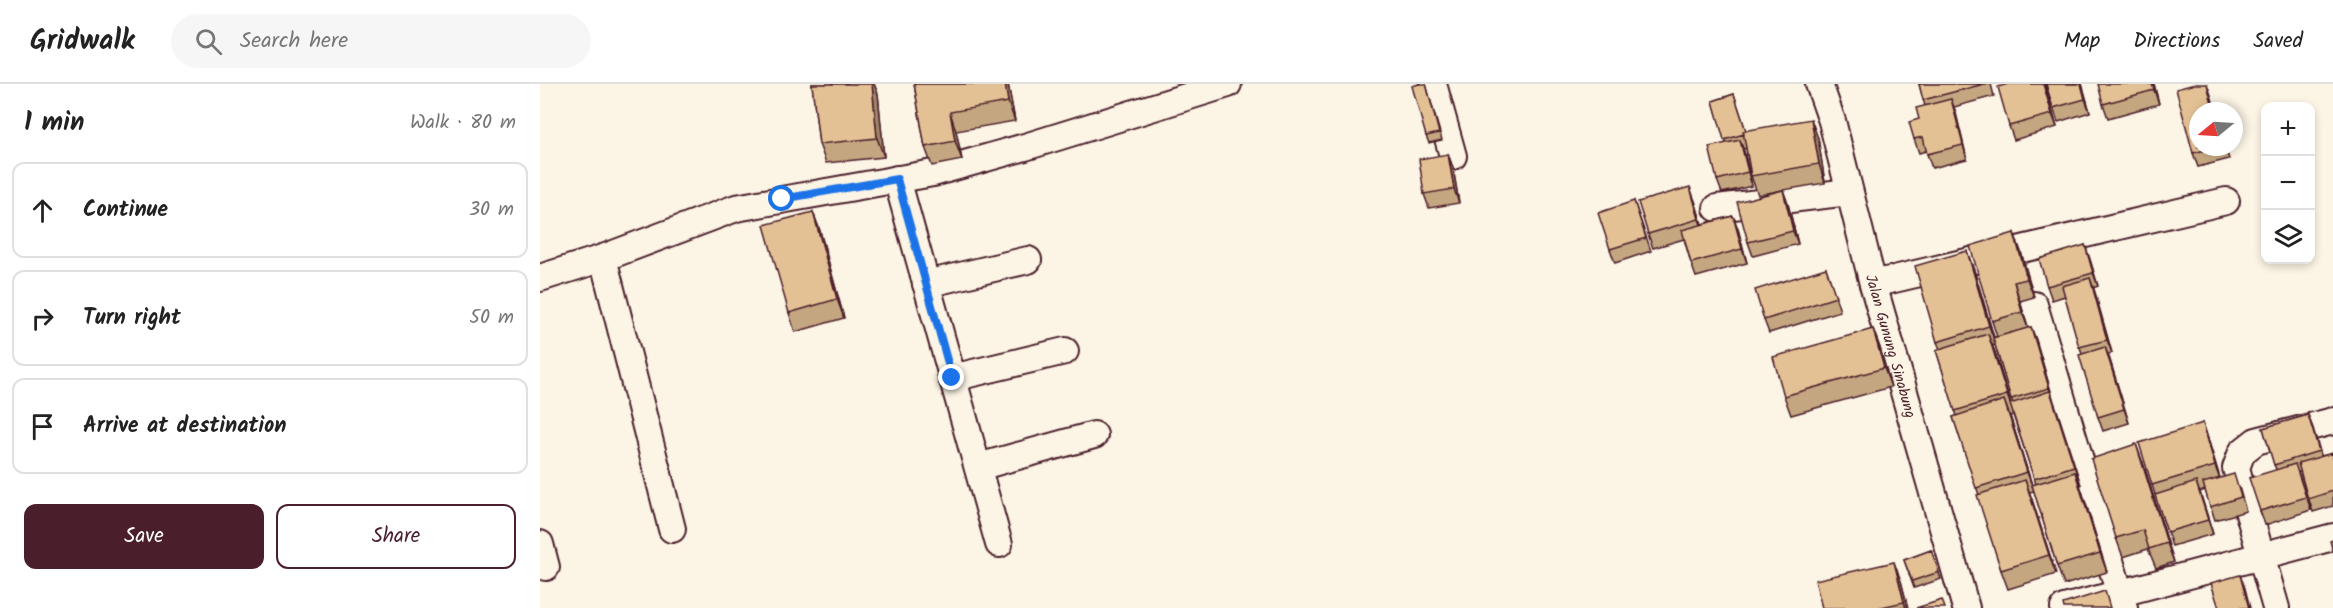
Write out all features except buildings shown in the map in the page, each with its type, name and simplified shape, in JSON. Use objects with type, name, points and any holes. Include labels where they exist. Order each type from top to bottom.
[{"type":"street","points":[[540,278],[603,258],[736,208],[933,173],[1228,84]]},
{"type":"street","points":[[1433,84],[1453,156]]},
{"type":"street","name":"Jalan Gunung Sinabung","points":[[1819,84],[1832,121],[1873,284],[1966,608]]},
{"type":"street","points":[[897,179],[999,544]]},
{"type":"street","points":[[1717,208],[1849,192]]},
{"type":"street","points":[[1873,284],[2226,201]]},
{"type":"street","points":[[603,258],[672,529]]},
{"type":"street","points":[[926,284],[1028,260]]},
{"type":"street","points":[[2034,304],[2121,600]]},
{"type":"street","points":[[952,378],[1065,351]]},
{"type":"street","points":[[2276,608],[2236,468],[2238,460],[2247,446],[2256,441],[2333,421]]},
{"type":"street","points":[[978,467],[1094,435]]},
{"type":"street","points":[[2064,608],[2121,600],[2260,555],[2333,537]]},
{"type":"route","points":[[782,199],[897,179],[952,378]]}]
